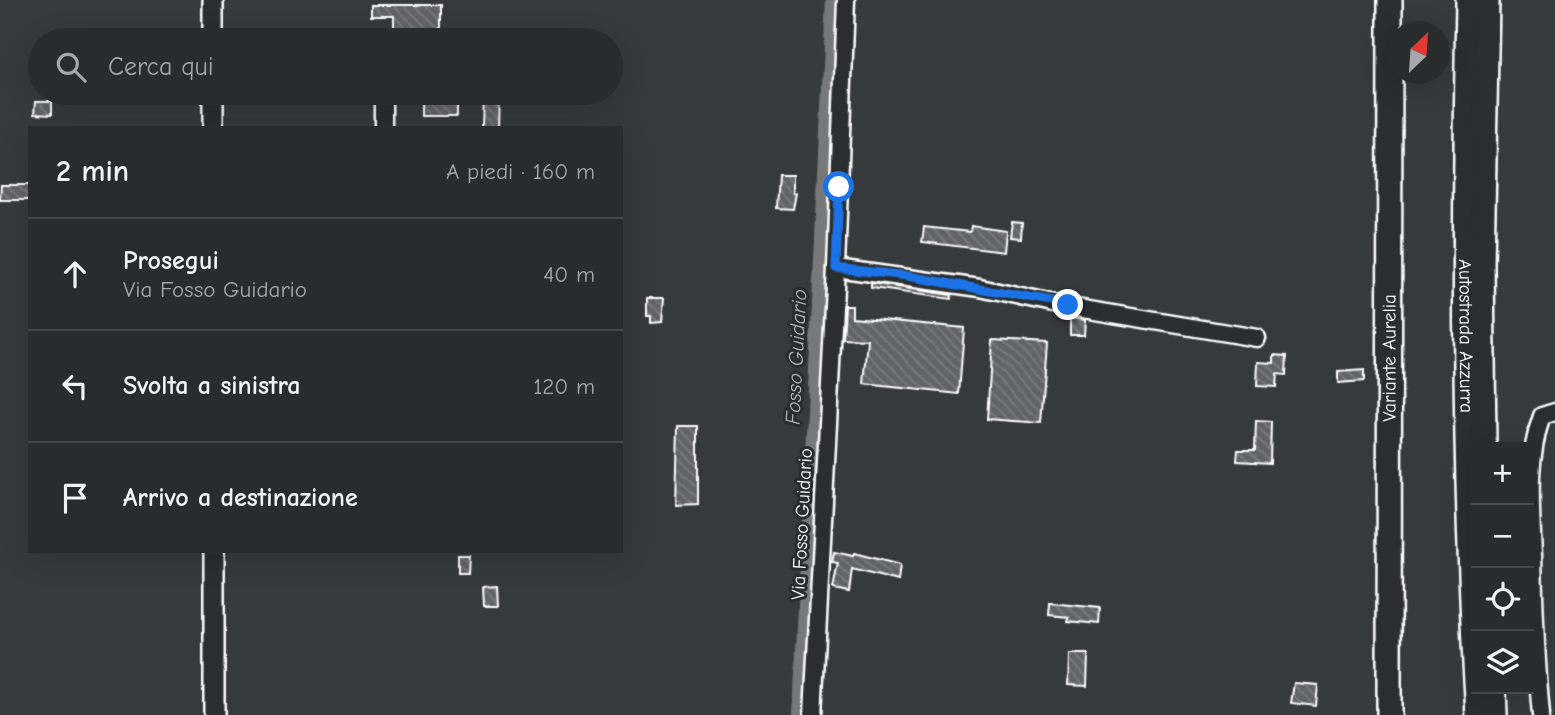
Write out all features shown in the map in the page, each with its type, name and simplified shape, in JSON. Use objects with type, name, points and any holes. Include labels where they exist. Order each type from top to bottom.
[{"type":"highway","name":"Variante Aurelia","points":[[1390,0],[1394,21]]},
{"type":"highway","name":"Variante Aurelia","points":[[1400,21],[1405,0]]},
{"type":"highway","name":"Autostrada Azzurra","points":[[1468,0],[1464,354],[1466,488],[1478,715]]},
{"type":"highway","name":"Autostrada Azzurra","points":[[1484,442],[1482,265],[1487,0]]},
{"type":"highway","name":"Variante Aurelia","points":[[1388,715],[1396,84]]},
{"type":"highway","name":"Variante Aurelia","points":[[1403,715],[1405,84]]},
{"type":"highway","points":[[1494,694],[1495,715]]},
{"type":"main road","points":[[213,0],[213,28]]},
{"type":"main road","points":[[213,105],[213,126]]},
{"type":"main road","points":[[214,553],[214,715]]},
{"type":"street","name":"Via Fosso Guidario","points":[[813,715],[836,268],[846,0]]},
{"type":"street","points":[[1379,0],[1390,21]]},
{"type":"street","points":[[383,105],[383,126]]},
{"type":"street","points":[[836,268],[956,284],[1053,304],[1257,338]]},
{"type":"street","points":[[1541,715],[1535,653],[1531,510],[1534,438],[1542,416],[1555,412]]},
{"type":"building","points":[[371,5],[441,5],[441,28],[394,28],[394,16],[371,16]]},
{"type":"building","points":[[36,105],[52,105],[52,114],[35,113]]},
{"type":"building","points":[[421,105],[457,105],[457,116],[421,116]]},
{"type":"building","points":[[483,105],[499,105],[498,126],[482,126]]},
{"type":"building","points":[[778,175],[793,175],[793,193],[796,193],[793,209],[776,208]]},
{"type":"building","points":[[1,185],[28,185],[28,200],[0,200]]},
{"type":"building","points":[[1012,222],[1022,223],[1021,238],[1010,237]]},
{"type":"building","points":[[971,226],[1006,231],[1004,252],[922,242],[924,227],[970,232]]},
{"type":"building","points":[[871,283],[952,295],[951,299],[871,288]]},
{"type":"building","points":[[647,298],[664,298],[662,322],[651,323],[651,316],[647,316]]},
{"type":"building","points":[[845,305],[852,305],[852,317],[964,328],[959,394],[864,384],[868,340],[843,339]]},
{"type":"building","points":[[1070,318],[1085,320],[1084,335],[1070,335]]},
{"type":"building","points":[[992,340],[1047,343],[1041,423],[987,419]]},
{"type":"building","points":[[1274,355],[1287,356],[1286,375],[1277,374],[1276,387],[1257,386],[1258,362],[1274,363]]},
{"type":"building","points":[[1364,370],[1364,381],[1338,383],[1338,372]]},
{"type":"building","points":[[1256,421],[1271,422],[1270,463],[1237,461],[1238,450],[1255,450]]},
{"type":"building","points":[[678,426],[698,426],[698,504],[676,505]]},
{"type":"building","points":[[834,552],[853,556],[854,553],[900,565],[898,581],[852,569],[849,592],[833,589],[838,563],[832,562]]},
{"type":"building","points":[[458,555],[469,555],[468,573],[458,573]]},
{"type":"building","points":[[497,586],[498,606],[484,606],[483,587]]},
{"type":"building","points":[[1050,603],[1100,608],[1099,624],[1068,621],[1069,617],[1049,615]]},
{"type":"building","points":[[1069,654],[1088,654],[1087,686],[1068,685]]},
{"type":"building","points":[[1294,683],[1318,685],[1316,706],[1291,703]]},
{"type":"waterway","name":"Fosso Guidario","points":[[800,715],[833,0]]},
{"type":"route","points":[[839,187],[836,268],[908,276],[1068,305]]}]
